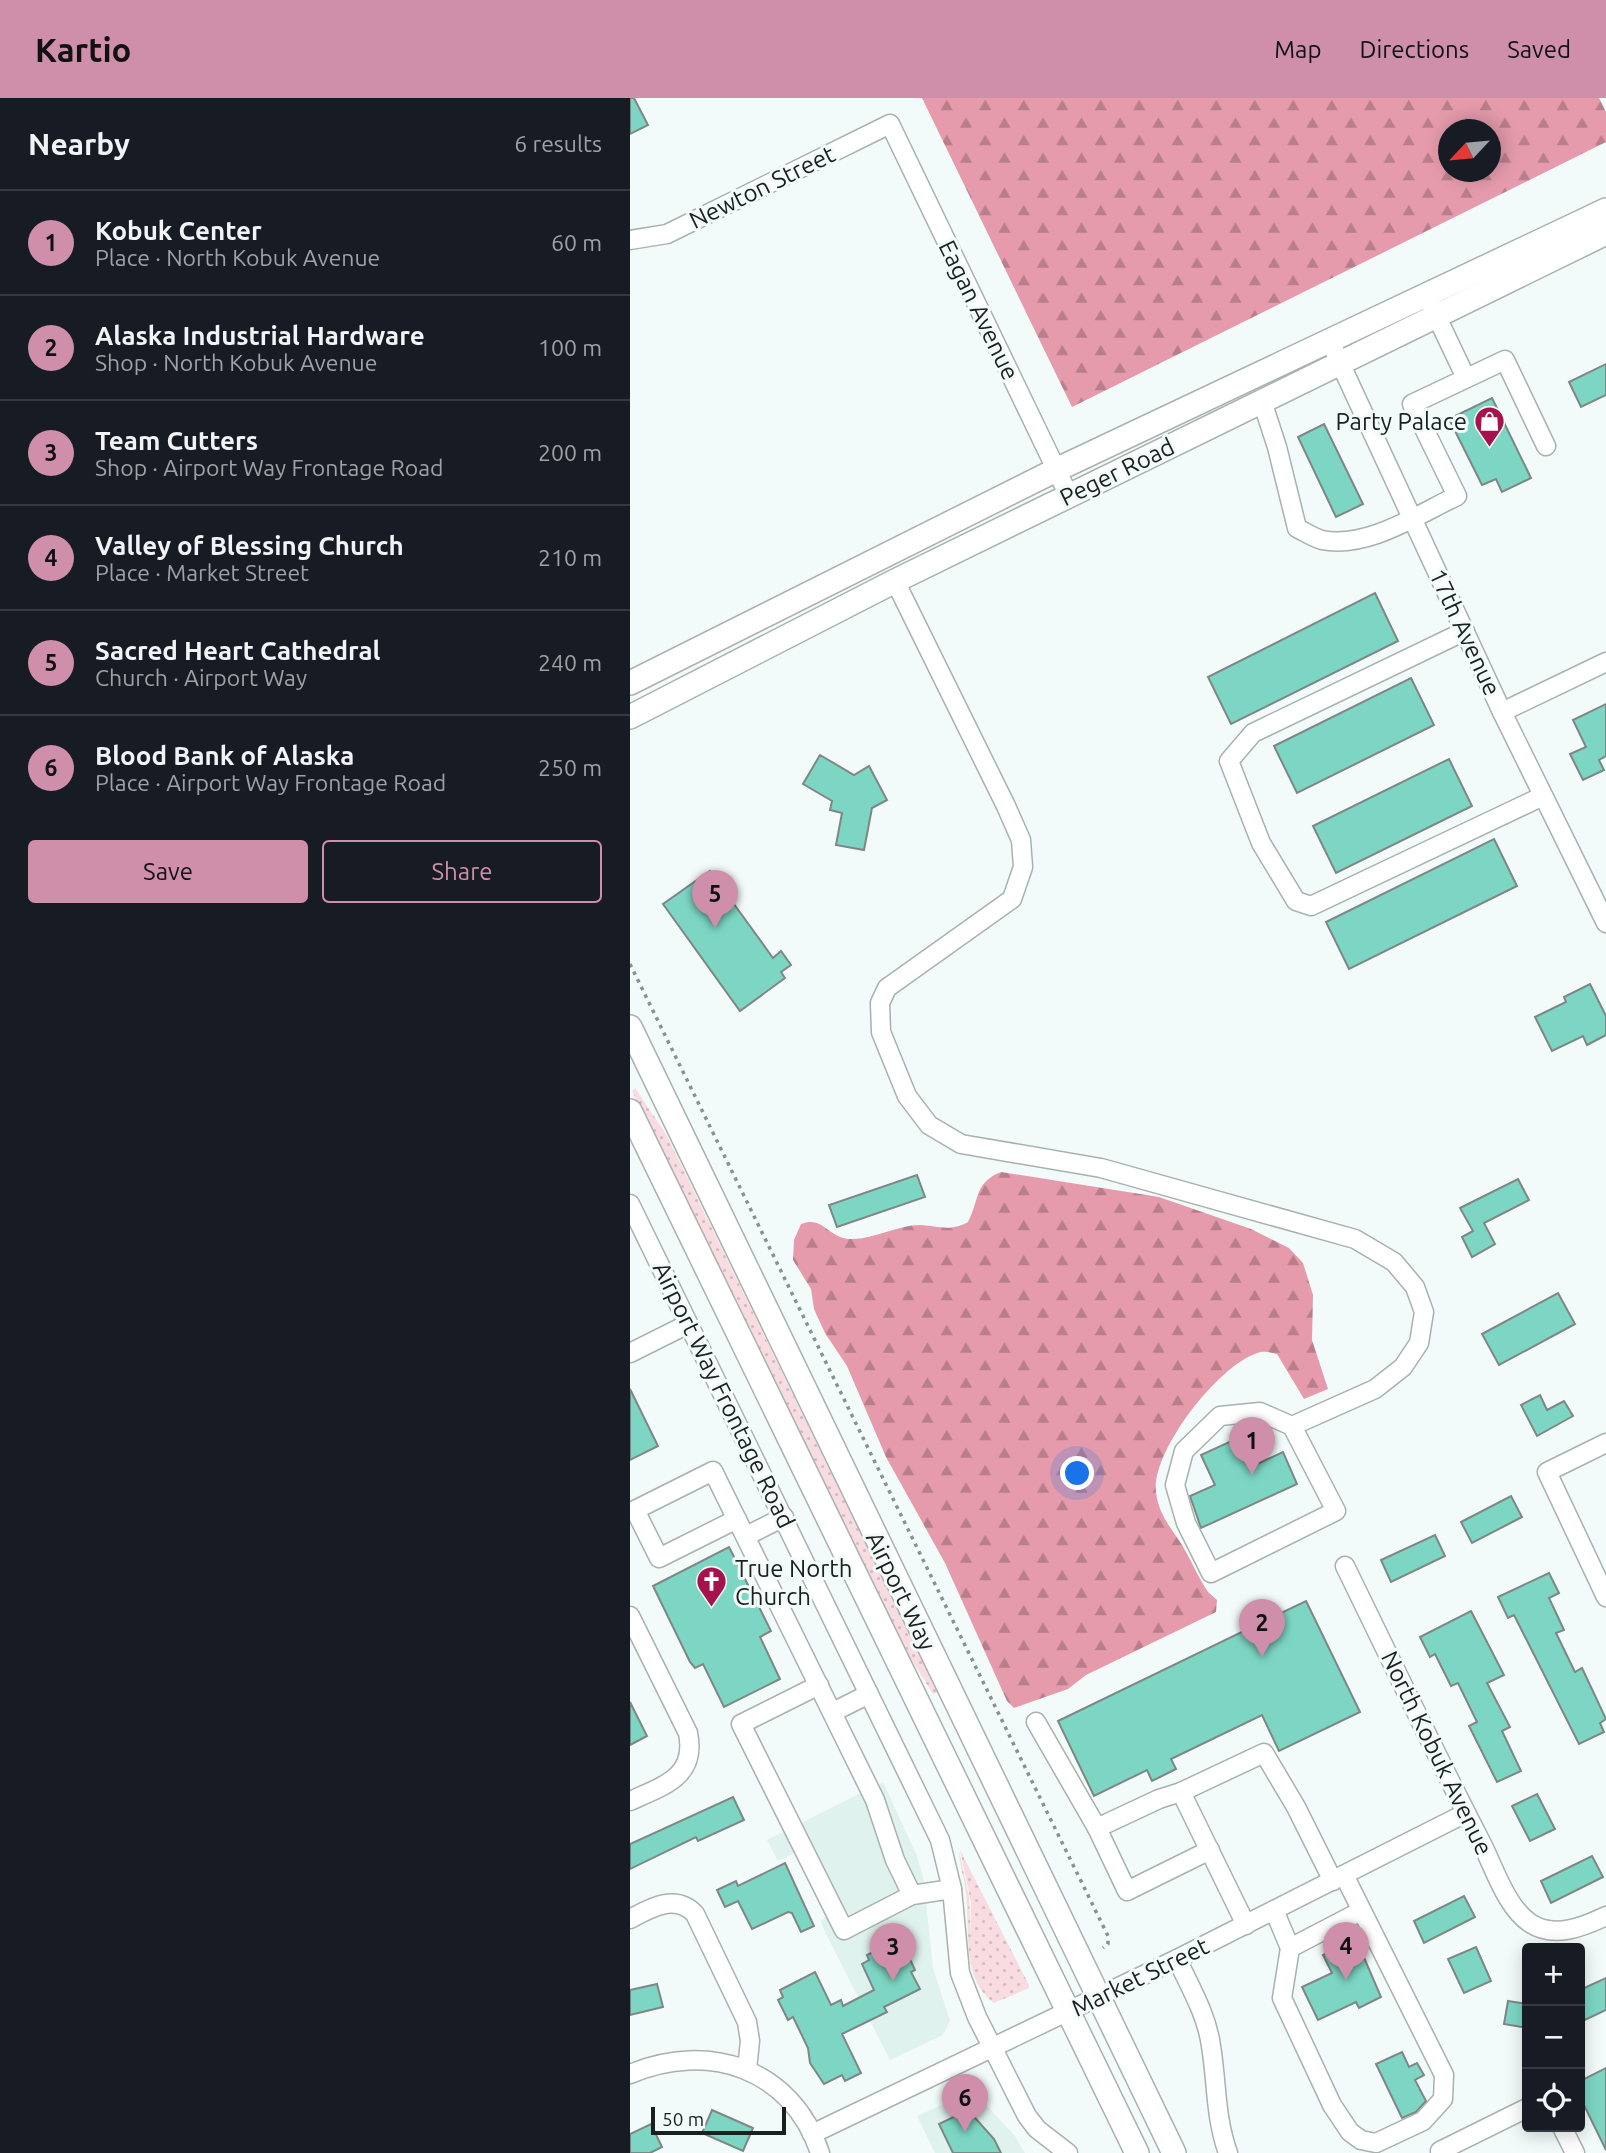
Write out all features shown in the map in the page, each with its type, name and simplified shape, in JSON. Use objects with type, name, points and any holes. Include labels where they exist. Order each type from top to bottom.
[{"type":"main road","name":"Peger Road","points":[[630,683],[1056,470],[1606,210]]},
{"type":"main road","name":"Peger Road","points":[[630,717],[895,581],[1606,233]]},
{"type":"main road","name":"Airport Way","points":[[630,1027],[1174,2153]]},
{"type":"main road","name":"Airport Way","points":[[630,1111],[1136,2153]]},
{"type":"street","name":"Newton Street","points":[[630,240],[667,234],[890,124]]},
{"type":"street","name":"Eagan Avenue","points":[[890,124],[1069,496]]},
{"type":"street","points":[[1426,294],[1466,378]]},
{"type":"street","name":"17th Avenue","points":[[1329,339],[1502,712],[1606,923]]},
{"type":"street","points":[[1262,401],[1277,447],[1297,528],[1321,540],[1349,541],[1376,534],[1457,496],[1412,404],[1505,360],[1546,446]]},
{"type":"street","points":[[895,581],[1006,806],[1021,840],[1023,867],[1012,899],[887,988],[880,1003],[881,1032],[907,1096],[929,1125],[961,1144],[1101,1168],[1355,1239],[1394,1262],[1415,1287],[1424,1312],[1419,1343],[1403,1367],[1375,1389],[1292,1426],[1260,1412],[1220,1416],[1184,1451],[1175,1485],[1186,1523],[1211,1573],[1336,1511],[1292,1426]]},
{"type":"street","points":[[1465,631],[1253,733],[1230,761],[1261,844],[1296,901],[1311,906],[1544,796]]},
{"type":"street","points":[[1502,712],[1606,662]]},
{"type":"street","name":"Airport Way Frontage Road","points":[[630,1203],[940,1840],[952,1889],[960,1973],[992,2048],[1027,2116],[1037,2129],[1069,2153]]},
{"type":"street","points":[[630,1353],[688,1324]]},
{"type":"street","points":[[1606,1443],[1547,1472],[1606,1597]]},
{"type":"street","points":[[737,1519],[659,1559],[635,1510],[713,1471],[746,1536],[833,1712],[875,1800],[895,1860],[912,1895]]},
{"type":"street","points":[[746,1536],[783,1517]]},
{"type":"street","name":"North Kobuk Avenue","points":[[1345,1566],[1466,1813],[1519,1913],[1542,1929],[1569,1930],[1606,1916]]},
{"type":"street","points":[[630,1616],[688,1733],[689,1762],[673,1780],[630,1801]]},
{"type":"street","points":[[819,1685],[741,1724],[844,1930],[912,1895],[952,1889]]},
{"type":"street","points":[[833,1712],[869,1694]]},
{"type":"street","points":[[1036,1722],[1097,1828],[1127,1891],[1210,1850]]},
{"type":"street","points":[[1097,1828],[1264,1753],[1338,1878],[1361,1911],[1444,2074],[1443,2099],[1435,2110],[1397,2136],[1376,2143],[1361,2140],[1350,2132],[1332,2105],[1282,1998],[1290,1948],[1274,1910]]},
{"type":"street","points":[[1181,1792],[1246,1925]]},
{"type":"street","name":"Market Street","points":[[812,2134],[1177,1959],[1466,1813]]},
{"type":"street","points":[[630,1919],[664,1904],[681,1905],[695,1914],[747,2022],[750,2041],[747,2069]]},
{"type":"street","points":[[1290,1948],[1361,1911]]},
{"type":"street","points":[[1177,1959],[1206,2025],[1211,2046],[1219,2130],[1228,2153]]},
{"type":"street","points":[[630,2074],[659,2064],[708,2059],[747,2069],[788,2100],[812,2134],[820,2153]]},
{"type":"street","points":[[1439,2152],[1522,2110]]},
{"type":"street","points":[[1564,2132],[1575,2153]]},
{"type":"path","points":[[630,964],[1108,1936],[1108,1944],[1103,1948]]},
{"type":"shaded area","points":[[635,1088],[666,1134],[938,1692],[933,1694],[898,1638],[632,1091]]},
{"type":"shaded area","points":[[883,1782],[917,1856],[923,1876],[933,1968],[950,2021],[943,2035],[890,2060],[825,1932],[821,1921],[826,1916],[795,1853],[778,1861],[767,1840]]},
{"type":"shaded area","points":[[960,1850],[1029,1985],[1029,1988],[994,2003],[983,1993],[972,1967],[966,1894],[959,1851],[969,1897],[971,1938],[971,1902]]},
{"type":"shaded area","points":[[973,2091],[1015,2136],[1025,2153],[935,2153],[917,2116]]},
{"type":"green space","points":[[922,98],[1599,98],[1606,112],[1606,142],[1072,407]]},
{"type":"green space","points":[[1001,1172],[1159,1197],[1251,1229],[1289,1248],[1303,1263],[1313,1295],[1312,1340],[1328,1389],[1304,1399],[1277,1354],[1261,1352],[1245,1359],[1209,1389],[1176,1432],[1157,1475],[1156,1492],[1159,1507],[1166,1520],[1208,1592],[1217,1600],[1216,1612],[1086,1675],[1068,1689],[1014,1708],[1007,1701],[945,1563],[886,1457],[847,1366],[825,1333],[814,1309],[811,1289],[793,1260],[794,1240],[801,1224],[809,1222],[815,1222],[842,1238],[850,1239],[911,1226],[950,1228],[962,1225],[968,1222],[986,1181]]},
{"type":"building","points":[[630,98],[634,98],[648,125],[630,134]]},
{"type":"building","points":[[1606,364],[1606,395],[1581,407],[1569,382]]},
{"type":"building","name":"Party Palace","points":[[1492,398],[1531,478],[1502,492],[1496,479],[1482,485],[1449,419]]},
{"type":"building","points":[[1324,424],[1363,504],[1336,517],[1298,437]]},
{"type":"building","points":[[1375,593],[1398,641],[1231,724],[1208,677]]},
{"type":"building","points":[[1411,678],[1434,725],[1297,793],[1274,746]]},
{"type":"building","points":[[1606,704],[1606,756],[1599,760],[1604,770],[1583,780],[1570,754],[1586,747],[1573,720]]},
{"type":"building","points":[[820,755],[854,775],[869,766],[887,800],[872,808],[864,850],[836,845],[842,813],[830,810],[832,801],[803,784]]},
{"type":"building","points":[[1449,759],[1472,806],[1336,873],[1313,826]]},
{"type":"building","points":[[1494,839],[1517,886],[1349,969],[1326,922]]},
{"type":"building","points":[[710,871],[773,958],[781,951],[791,965],[781,972],[785,978],[740,1011],[663,904]]},
{"type":"building","points":[[1590,984],[1606,1016],[1606,1035],[1587,1045],[1583,1036],[1552,1051],[1535,1017],[1566,1002],[1564,997]]},
{"type":"building","points":[[917,1175],[925,1197],[837,1227],[829,1205]]},
{"type":"building","points":[[1518,1179],[1529,1200],[1484,1223],[1495,1244],[1472,1257],[1462,1237],[1473,1231],[1460,1208]]},
{"type":"building","points":[[1558,1293],[1575,1324],[1499,1365],[1482,1334]]},
{"type":"building","points":[[630,1389],[658,1446],[630,1460]]},
{"type":"building","points":[[1540,1395],[1547,1410],[1564,1401],[1573,1416],[1537,1436],[1521,1405]]},
{"type":"building","points":[[1238,1438],[1251,1467],[1283,1452],[1297,1484],[1201,1528],[1190,1496],[1215,1485],[1201,1455]]},
{"type":"building","points":[[1511,1496],[1522,1517],[1472,1543],[1461,1522]]},
{"type":"building","points":[[1435,1535],[1445,1556],[1391,1582],[1381,1560]]},
{"type":"building","name":"True North Church","points":[[729,1547],[771,1631],[760,1637],[780,1679],[724,1707],[703,1664],[695,1668],[690,1662],[653,1586]]},
{"type":"building","points":[[1549,1573],[1559,1593],[1549,1598],[1564,1630],[1556,1633],[1575,1672],[1582,1668],[1606,1719],[1600,1723],[1604,1732],[1579,1744],[1514,1615],[1508,1618],[1498,1597]]},
{"type":"building","points":[[1306,1601],[1360,1712],[1279,1751],[1262,1715],[1171,1759],[1176,1769],[1152,1781],[1147,1770],[1094,1796],[1058,1721]]},
{"type":"building","points":[[1471,1611],[1504,1675],[1487,1683],[1510,1727],[1502,1731],[1521,1771],[1497,1782],[1469,1726],[1477,1722],[1458,1683],[1451,1686],[1435,1654],[1430,1657],[1420,1637]]},
{"type":"building","points":[[630,1702],[647,1736],[630,1745]]},
{"type":"building","points":[[1537,1794],[1555,1829],[1530,1841],[1512,1806]]},
{"type":"building","points":[[733,1797],[744,1820],[698,1841],[696,1837],[630,1869],[630,1844]]},
{"type":"building","points":[[1592,1856],[1603,1877],[1551,1903],[1541,1881]]},
{"type":"building","points":[[785,1863],[814,1926],[801,1932],[792,1913],[788,1912],[752,1929],[738,1901],[725,1907],[717,1890],[736,1881],[738,1886]]},
{"type":"building","points":[[1464,1896],[1475,1917],[1424,1943],[1414,1921]]},
{"type":"building","points":[[1356,1939],[1381,1997],[1359,2008],[1356,2002],[1318,2020],[1302,1987],[1332,1973],[1323,1955]]},
{"type":"building","points":[[896,1941],[905,1959],[909,1957],[915,1970],[911,1972],[920,1989],[884,2007],[887,2012],[842,2034],[861,2073],[845,2081],[842,2075],[824,2084],[810,2063],[808,2048],[793,2017],[788,2020],[778,2000],[783,1997],[780,1990],[815,1972],[831,2005],[841,2000],[843,2006],[874,1990],[862,1964],[869,1960],[867,1955]]},
{"type":"building","points":[[1476,1947],[1491,1981],[1464,1993],[1448,1959]]},
{"type":"building","points":[[1606,1978],[1606,2010],[1585,2020],[1585,2006],[1585,1988]]},
{"type":"building","points":[[657,1984],[663,2007],[630,2015],[630,1990]]},
{"type":"building","points":[[1508,2001],[1522,2003],[1522,2027],[1504,2024]]},
{"type":"building","points":[[1402,2052],[1409,2067],[1417,2063],[1424,2075],[1415,2080],[1426,2101],[1416,2112],[1402,2118],[1376,2064]]},
{"type":"building","points":[[1606,2068],[1606,2150],[1585,2107],[1585,2078]]},
{"type":"building","points":[[712,2110],[753,2128],[743,2151],[702,2133]]},
{"type":"building","points":[[968,2110],[994,2139],[1001,2153],[953,2153],[939,2124]]},
{"type":"building","points":[[651,2124],[662,2147],[650,2153],[630,2153],[630,2134]]},
{"type":"place","name":"Party Palace","points":[[1490,448]]},
{"type":"place","name":"Sacred Heart Cathedral","points":[[715,928]]},
{"type":"place","name":"Kobuk Center","points":[[1252,1475]]},
{"type":"place","name":"True North Church","points":[[712,1609]]},
{"type":"place","name":"Alaska Industrial Hardware","points":[[1262,1657]]},
{"type":"place","name":"Valley of Blessing Church","points":[[1346,1980]]},
{"type":"place","name":"Team Cutters","points":[[893,1981]]},
{"type":"place","name":"Blood Bank of Alaska","points":[[965,2132]]}]
